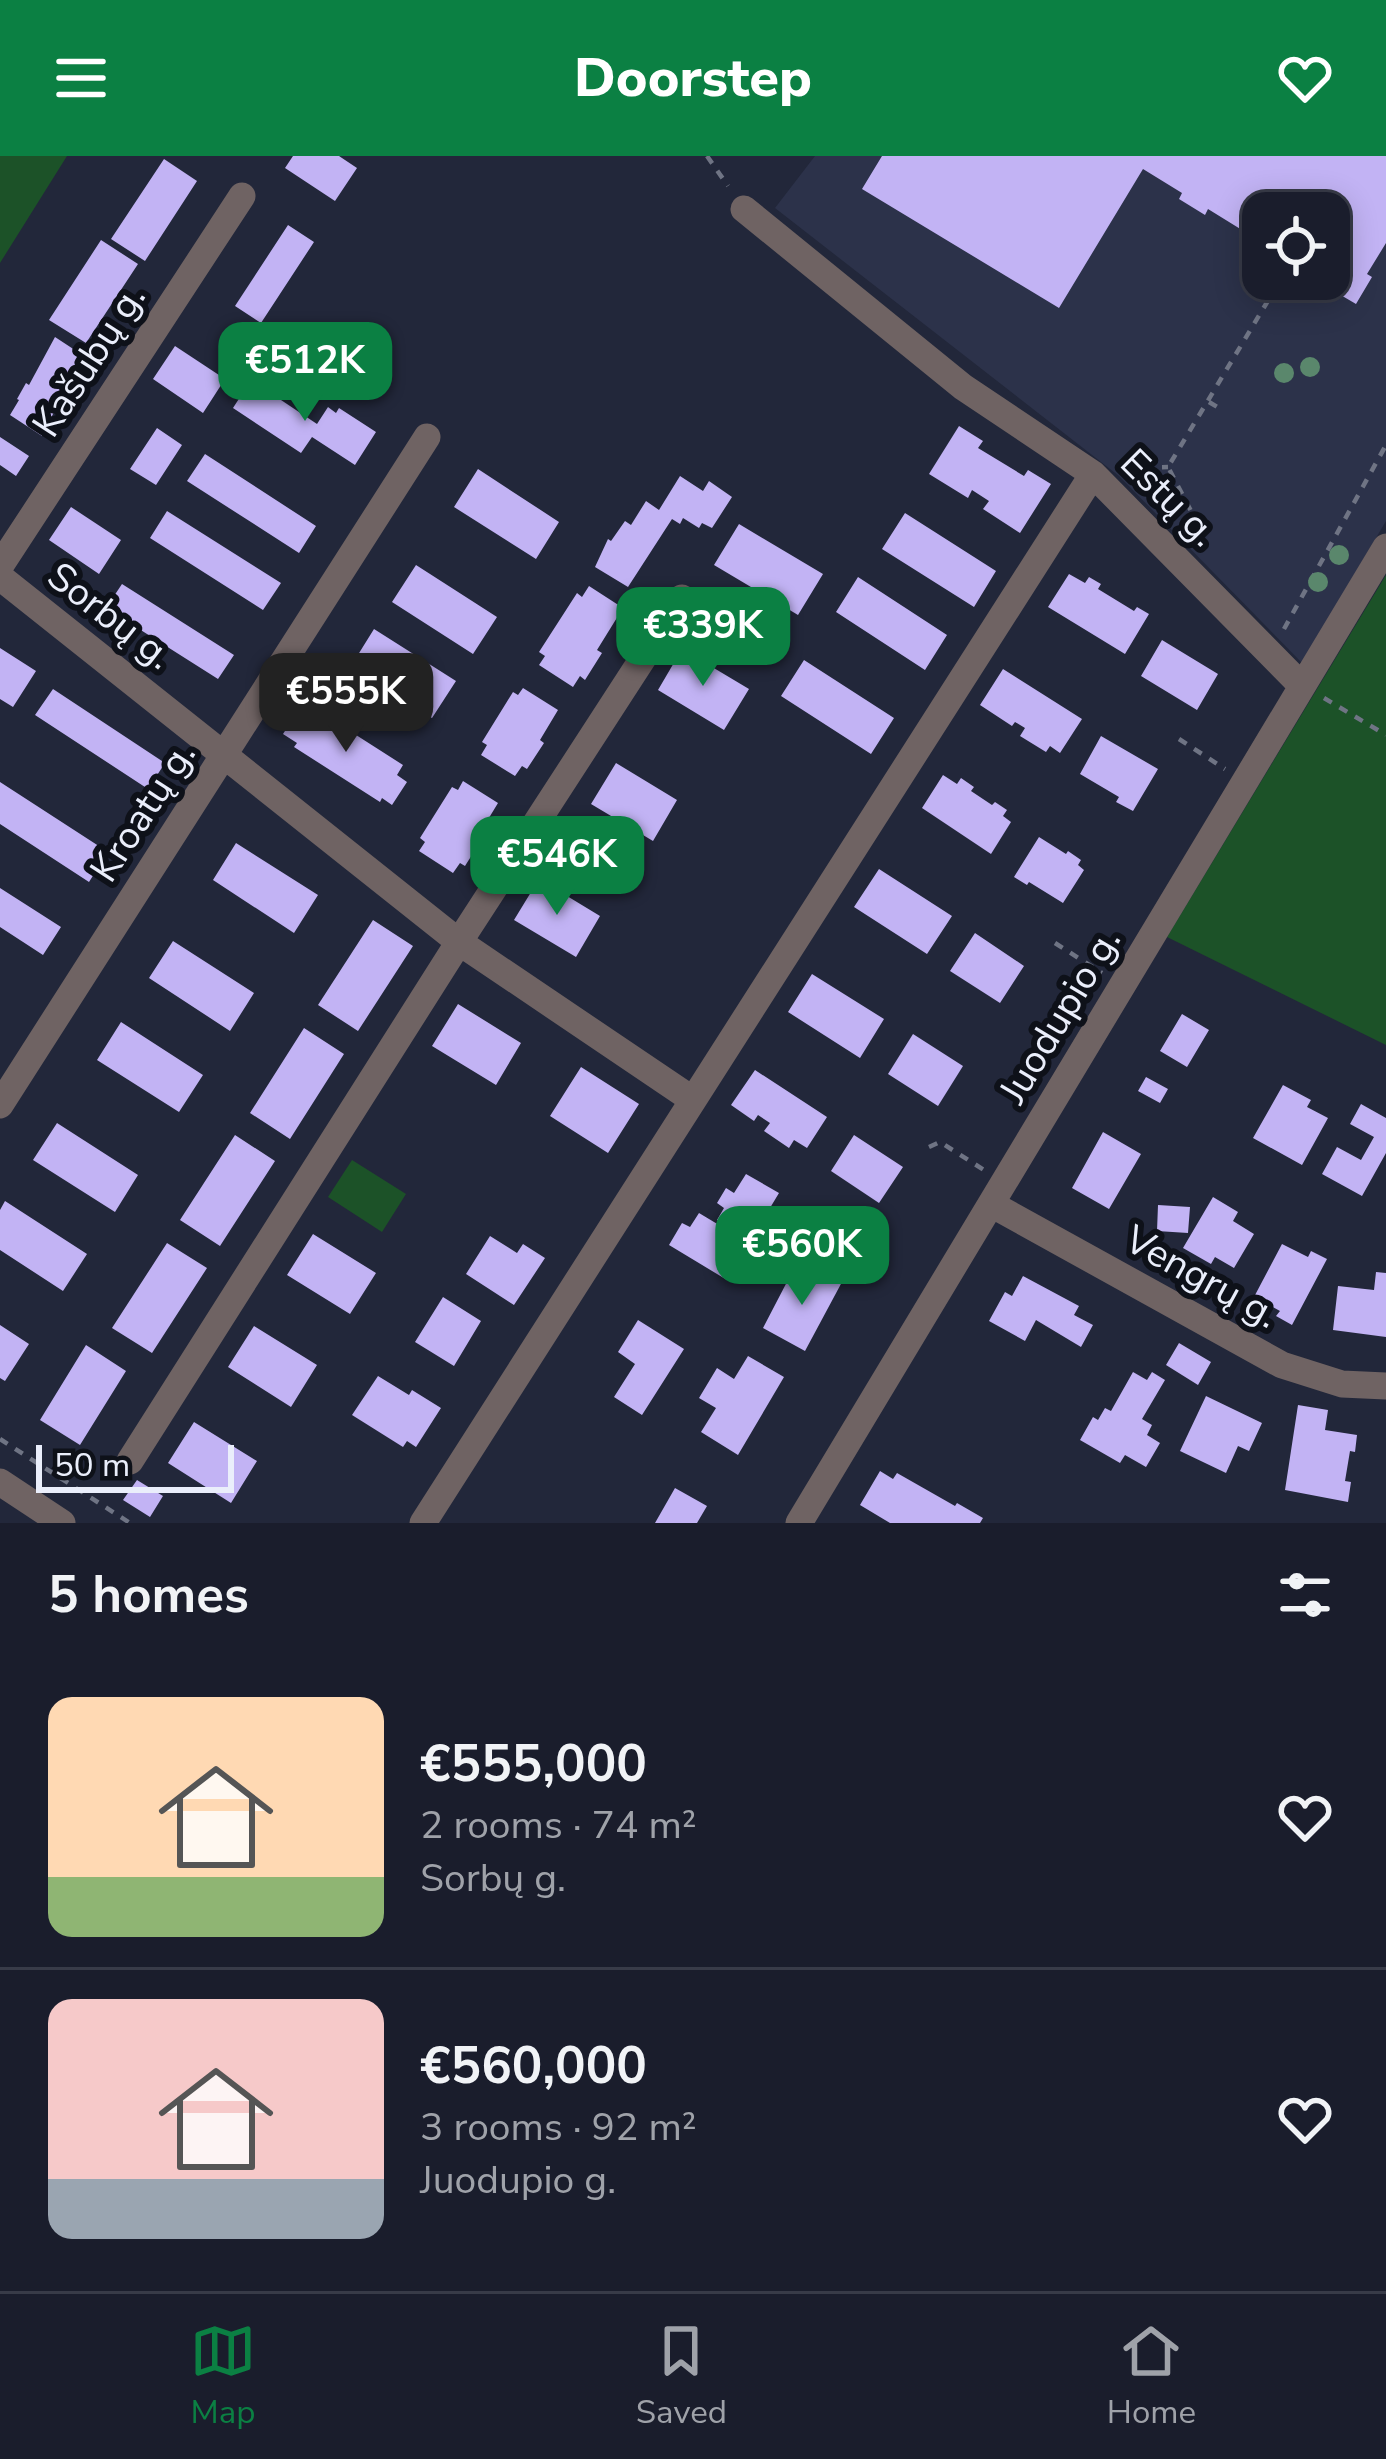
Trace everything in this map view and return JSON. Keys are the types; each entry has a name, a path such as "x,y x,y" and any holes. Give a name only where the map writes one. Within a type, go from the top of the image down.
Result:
{"street":[{"name":"Kašubų g.","path":"0,566 242,196"},
{"name":"Estų g.","path":"744,209 963,388 1098,479 1302,686"},
{"name":"Kroatų g.","path":"0,1106 428,437"},
{"path":"423,1523 1098,479"},
{"name":"Juodupio g.","path":"799,1523 1386,547"},
{"name":"Sorbų g.","path":"0,577 459,942 693,1100"},
{"path":"130,1461 682,598"},
{"name":"Vengrų g.","path":"997,1194 1282,1366 1342,1384 1386,1386"},
{"path":"0,1482 62,1523"}],"path":[{"path":"707,156 744,209"},
{"path":"1168,467 1268,300"},
{"path":"1208,401 1225,411"},
{"path":"1270,654 1386,445"},
{"path":"1098,479 1124,468 1168,467"},
{"path":"1168,467 1201,530 1190,572"},
{"path":"1302,686 1386,735"},
{"path":"1179,740 1245,782"},
{"path":"1055,943 1122,986"},
{"path":"929,1147 940,1142 997,1194"},
{"path":"0,1439 130,1523"}],"shaded area":[{"path":"815,156 1386,156 1386,521 1302,663 1119,476 775,208"}],"green space":[{"path":"0,156 67,156 0,263"},
{"path":"1386,575 1386,1045 1167,937"},
{"path":"352,1160 406,1194 382,1232 328,1197"}],"building":[{"path":"293,156 339,156 357,168 335,201 285,168"},
{"path":"882,156 1386,156 1386,243 1356,304 1349,300 1350,192 1242,192 1242,230 1208,209 1205,215 1179,199 1182,193 1143,169 1059,308 862,189"},
{"path":"164,159 197,181 145,261 111,239"},
{"path":"288,225 314,242 261,323 235,306"},
{"path":"101,240 138,264 86,343 49,320"},
{"path":"55,337 87,358 42,436 10,415"},
{"path":"175,346 225,379 203,413 153,379"},
{"path":"251,380 317,424 328,407 336,413 339,408 376,432 355,465 312,437 301,453 233,408"},
{"path":"959,426 983,441 978,448 1024,476 1028,470 1051,484 1020,533 983,509 989,501 972,490 968,498 929,474"},
{"path":"157,428 182,445 156,485 130,469"},
{"path":"0,437 29,456 16,476 0,465"},
{"path":"205,454 316,526 299,553 187,481"},
{"path":"478,469 559,522 536,559 454,507"},
{"path":"680,476 703,491 709,481 732,497 712,528 672,519 628,587 595,567 608,539 625,521 631,525 646,501 659,510"},
{"path":"71,507 121,540 99,574 49,540"},
{"path":"167,511 281,583 263,610 150,538"},
{"path":"905,513 996,571 974,607 882,549"},
{"path":"739,524 823,574 798,615 714,565"},
{"path":"416,565 497,617 473,654 392,602"},
{"path":"1069,574 1085,583 1089,577 1101,584 1098,589 1134,611 1137,607 1149,614 1125,654 1048,607"},
{"path":"858,577 947,635 925,670 836,612"},
{"path":"122,584 234,655 218,679 106,608"},
{"path":"589,586 623,608 585,680 580,676 573,687 539,665 545,656 539,652 577,593 582,597"},
{"path":"374,629 456,681 432,718 351,666"},
{"path":"1162,640 1218,674 1197,710 1141,676"},
{"path":"0,648 36,671 13,707 0,699"},
{"path":"682,649 749,689 724,730 658,690"},
{"path":"804,660 894,718 871,754 781,696"},
{"path":"1003,669 1082,719 1060,753 1050,746 1046,752 1020,736 1025,728 1015,722 1012,726 980,705"},
{"path":"523,688 558,710 540,740 544,743 527,769 522,766 515,776 481,755 487,745 482,742 513,692 518,695"},
{"path":"53,689 165,763 148,789 35,715"},
{"path":"302,705 403,765 397,775 407,782 392,805 294,747 297,743 283,734"},
{"path":"1101,736 1158,769 1133,811 1080,774"},
{"path":"616,763 677,800 653,841 591,804"},
{"path":"943,775 957,784 961,778 974,787 971,791 1007,810 1003,816 1011,822 991,854 922,808"},
{"path":"463,781 498,803 465,866 460,863 453,873 419,851 425,842 420,838 452,787 458,790"},
{"path":"0,782 108,852 89,882 0,824"},
{"path":"1039,837 1081,860 1078,865 1084,870 1063,903 1014,877"},
{"path":"236,843 318,895 294,933 213,880"},
{"path":"879,869 952,916 927,954 854,907"},
{"path":"539,879 600,916 576,957 514,920"},
{"path":"0,888 61,927 43,955 0,927"},
{"path":"373,920 413,946 358,1031 318,1005"},
{"path":"975,933 1024,966 1000,1003 950,971"},
{"path":"173,941 254,993 230,1031 149,978"},
{"path":"812,974 884,1019 860,1058 788,1012"},
{"path":"458,1004 521,1043 496,1085 432,1046"},
{"path":"1182,1014 1209,1030 1187,1067 1160,1051"},
{"path":"121,1022 203,1075 179,1112 97,1060"},
{"path":"304,1028 344,1054 290,1139 250,1113"},
{"path":"913,1034 963,1066 938,1106 888,1074"},
{"path":"581,1067 639,1104 608,1153 550,1116"},
{"path":"755,1070 827,1117 807,1148 794,1140 789,1148 764,1131 770,1123 758,1115 754,1121 731,1105"},
{"path":"1146,1077 1168,1089 1160,1103 1138,1091"},
{"path":"1283,1085 1311,1100 1307,1107 1328,1118 1302,1165 1253,1138"},
{"path":"1361,1104 1386,1118 1386,1153 1362,1196 1322,1174 1337,1147 1361,1160 1374,1137 1350,1124"},
{"path":"57,1123 138,1175 115,1212 33,1160"},
{"path":"1103,1132 1141,1154 1109,1209 1072,1188"},
{"path":"235,1135 275,1161 220,1246 180,1220"},
{"path":"854,1135 903,1167 879,1203 831,1171"},
{"path":"746,1174 779,1193 750,1241 717,1220 724,1208 717,1203 726,1188 734,1193"},
{"path":"1213,1197 1238,1212 1233,1221 1254,1234 1234,1268 1215,1257 1211,1264 1183,1248"},
{"path":"5,1201 87,1254 63,1291 0,1250 0,1210"},
{"path":"1158,1205 1190,1207 1188,1233 1157,1231"},
{"path":"699,1213 749,1243 727,1280 669,1245 682,1223 690,1227"},
{"path":"313,1234 376,1273 350,1314 287,1275"},
{"path":"490,1236 517,1253 523,1244 545,1258 514,1305 466,1274"},
{"path":"167,1243 207,1268 152,1353 112,1328"},
{"path":"1282,1244 1308,1257 1311,1251 1327,1259 1292,1325 1276,1316 1280,1311 1254,1297"},
{"path":"814,1267 842,1282 805,1351 763,1328 789,1278 804,1286"},
{"path":"1376,1272 1386,1273 1386,1337 1333,1330 1338,1286 1374,1290"},
{"path":"1023,1276 1079,1306 1074,1315 1093,1325 1081,1347 1036,1320 1025,1341 989,1321 1005,1292 1012,1296"},
{"path":"443,1297 481,1321 454,1366 415,1342"},
{"path":"638,1320 684,1349 642,1415 614,1397 635,1364 618,1352"},
{"path":"0,1325 29,1344 5,1381 0,1378"},
{"path":"254,1326 317,1365 291,1407 228,1367"},
{"path":"1179,1343 1211,1362 1198,1385 1166,1365"},
{"path":"86,1345 126,1371 80,1445 40,1420"},
{"path":"748,1356 784,1377 738,1455 701,1432 716,1408 699,1398 717,1368 734,1379"},
{"path":"1133,1372 1147,1380 1152,1372 1165,1380 1142,1419 1152,1425 1147,1435 1160,1443 1146,1467 1125,1455 1120,1463 1080,1440 1093,1417 1098,1420 1105,1408 1111,1411"},
{"path":"378,1376 441,1408 416,1447 407,1441 403,1447 352,1415"},
{"path":"1206,1396 1262,1423 1249,1451 1238,1446 1226,1473 1180,1451"},
{"path":"1298,1405 1328,1410 1325,1430 1357,1435 1345,1481 1351,1482 1348,1502 1285,1490"},
{"path":"194,1422 257,1461 231,1503 168,1463"},
{"path":"880,1471 893,1479 897,1473 983,1518 980,1523 890,1523 860,1505"},
{"path":"137,1480 163,1496 150,1517 123,1500"},
{"path":"675,1488 707,1506 697,1523 655,1523"}]}
